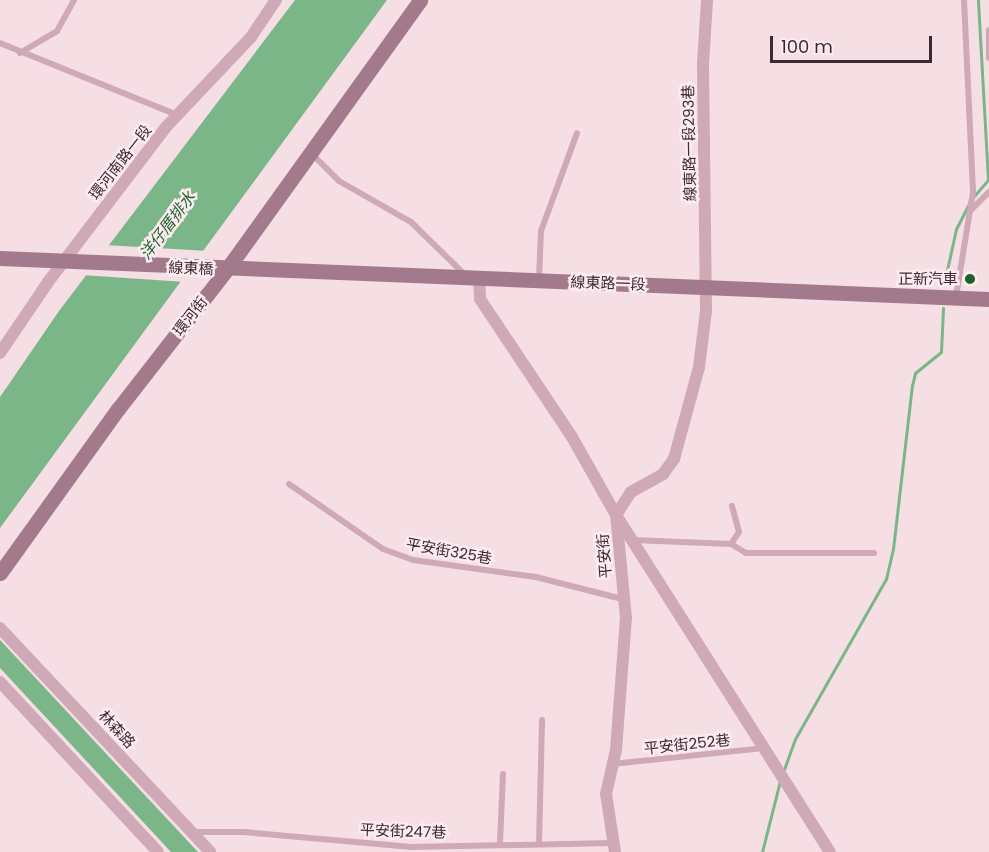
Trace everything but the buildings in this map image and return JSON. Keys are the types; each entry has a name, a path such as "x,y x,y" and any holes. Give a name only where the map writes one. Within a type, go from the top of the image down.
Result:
{"main road":[{"name":"環河街","path":"0,573 118,409 227,269 309,150 420,0"},
{"path":"0,258 63,262"},
{"name":"線東橋","path":"63,262 227,269"},
{"name":"線東路一段","path":"227,269 706,286 989,299"}],"street":[{"name":"環河南路一段","path":"0,353 63,262 178,115 251,37 276,0"},
{"name":"線東路一段293巷","path":"706,286 703,64 708,0"},
{"path":"472,277 480,299 572,437 616,515 830,852"},
{"name":"平安街","path":"615,847 606,794 612,764 626,618 622,599 616,515 632,492 663,474 674,459 699,367 706,286"},
{"name":"林森路","path":"0,628 210,852"},
{"path":"0,682 158,852"}],"lane":[{"path":"20,53 57,31 74,0"},
{"path":"956,298 973,192 964,0"},
{"path":"989,30 989,58"},
{"path":"0,43 20,53 115,87 178,115"},
{"path":"538,280 541,231 577,133"},
{"path":"309,150 339,181 411,222 472,277"},
{"path":"970,211 989,192"},
{"name":"平安街325巷","path":"289,484 383,549 413,560 536,577 622,599"},
{"path":"731,544 739,532 732,506"},
{"path":"632,540 731,544 746,553 874,553"},
{"path":"539,844 542,720"},
{"name":"平安街252巷","path":"612,764 764,748"},
{"path":"500,843 503,774"},
{"name":"平安街247巷","path":"191,832 244,832 411,847 500,843 615,847"}],"water":[{"name":"洋仔厝排水","path":"295,0 387,0 0,528 0,397 59,311"},
{"path":"0,640 198,852 171,852 0,668"}],"pier":[{"path":"105,245 208,251 185,282 82,275"}],"waterway":[{"path":"974,196 988,180 978,0"},
{"path":"947,270 956,229 970,202"},
{"path":"783,772 795,739 886,579 893,549 912,386 915,373 941,352 943,308"},
{"path":"762,852 780,781"}],"place":[{"name":"正新汽車","path":"970,279"}]}
